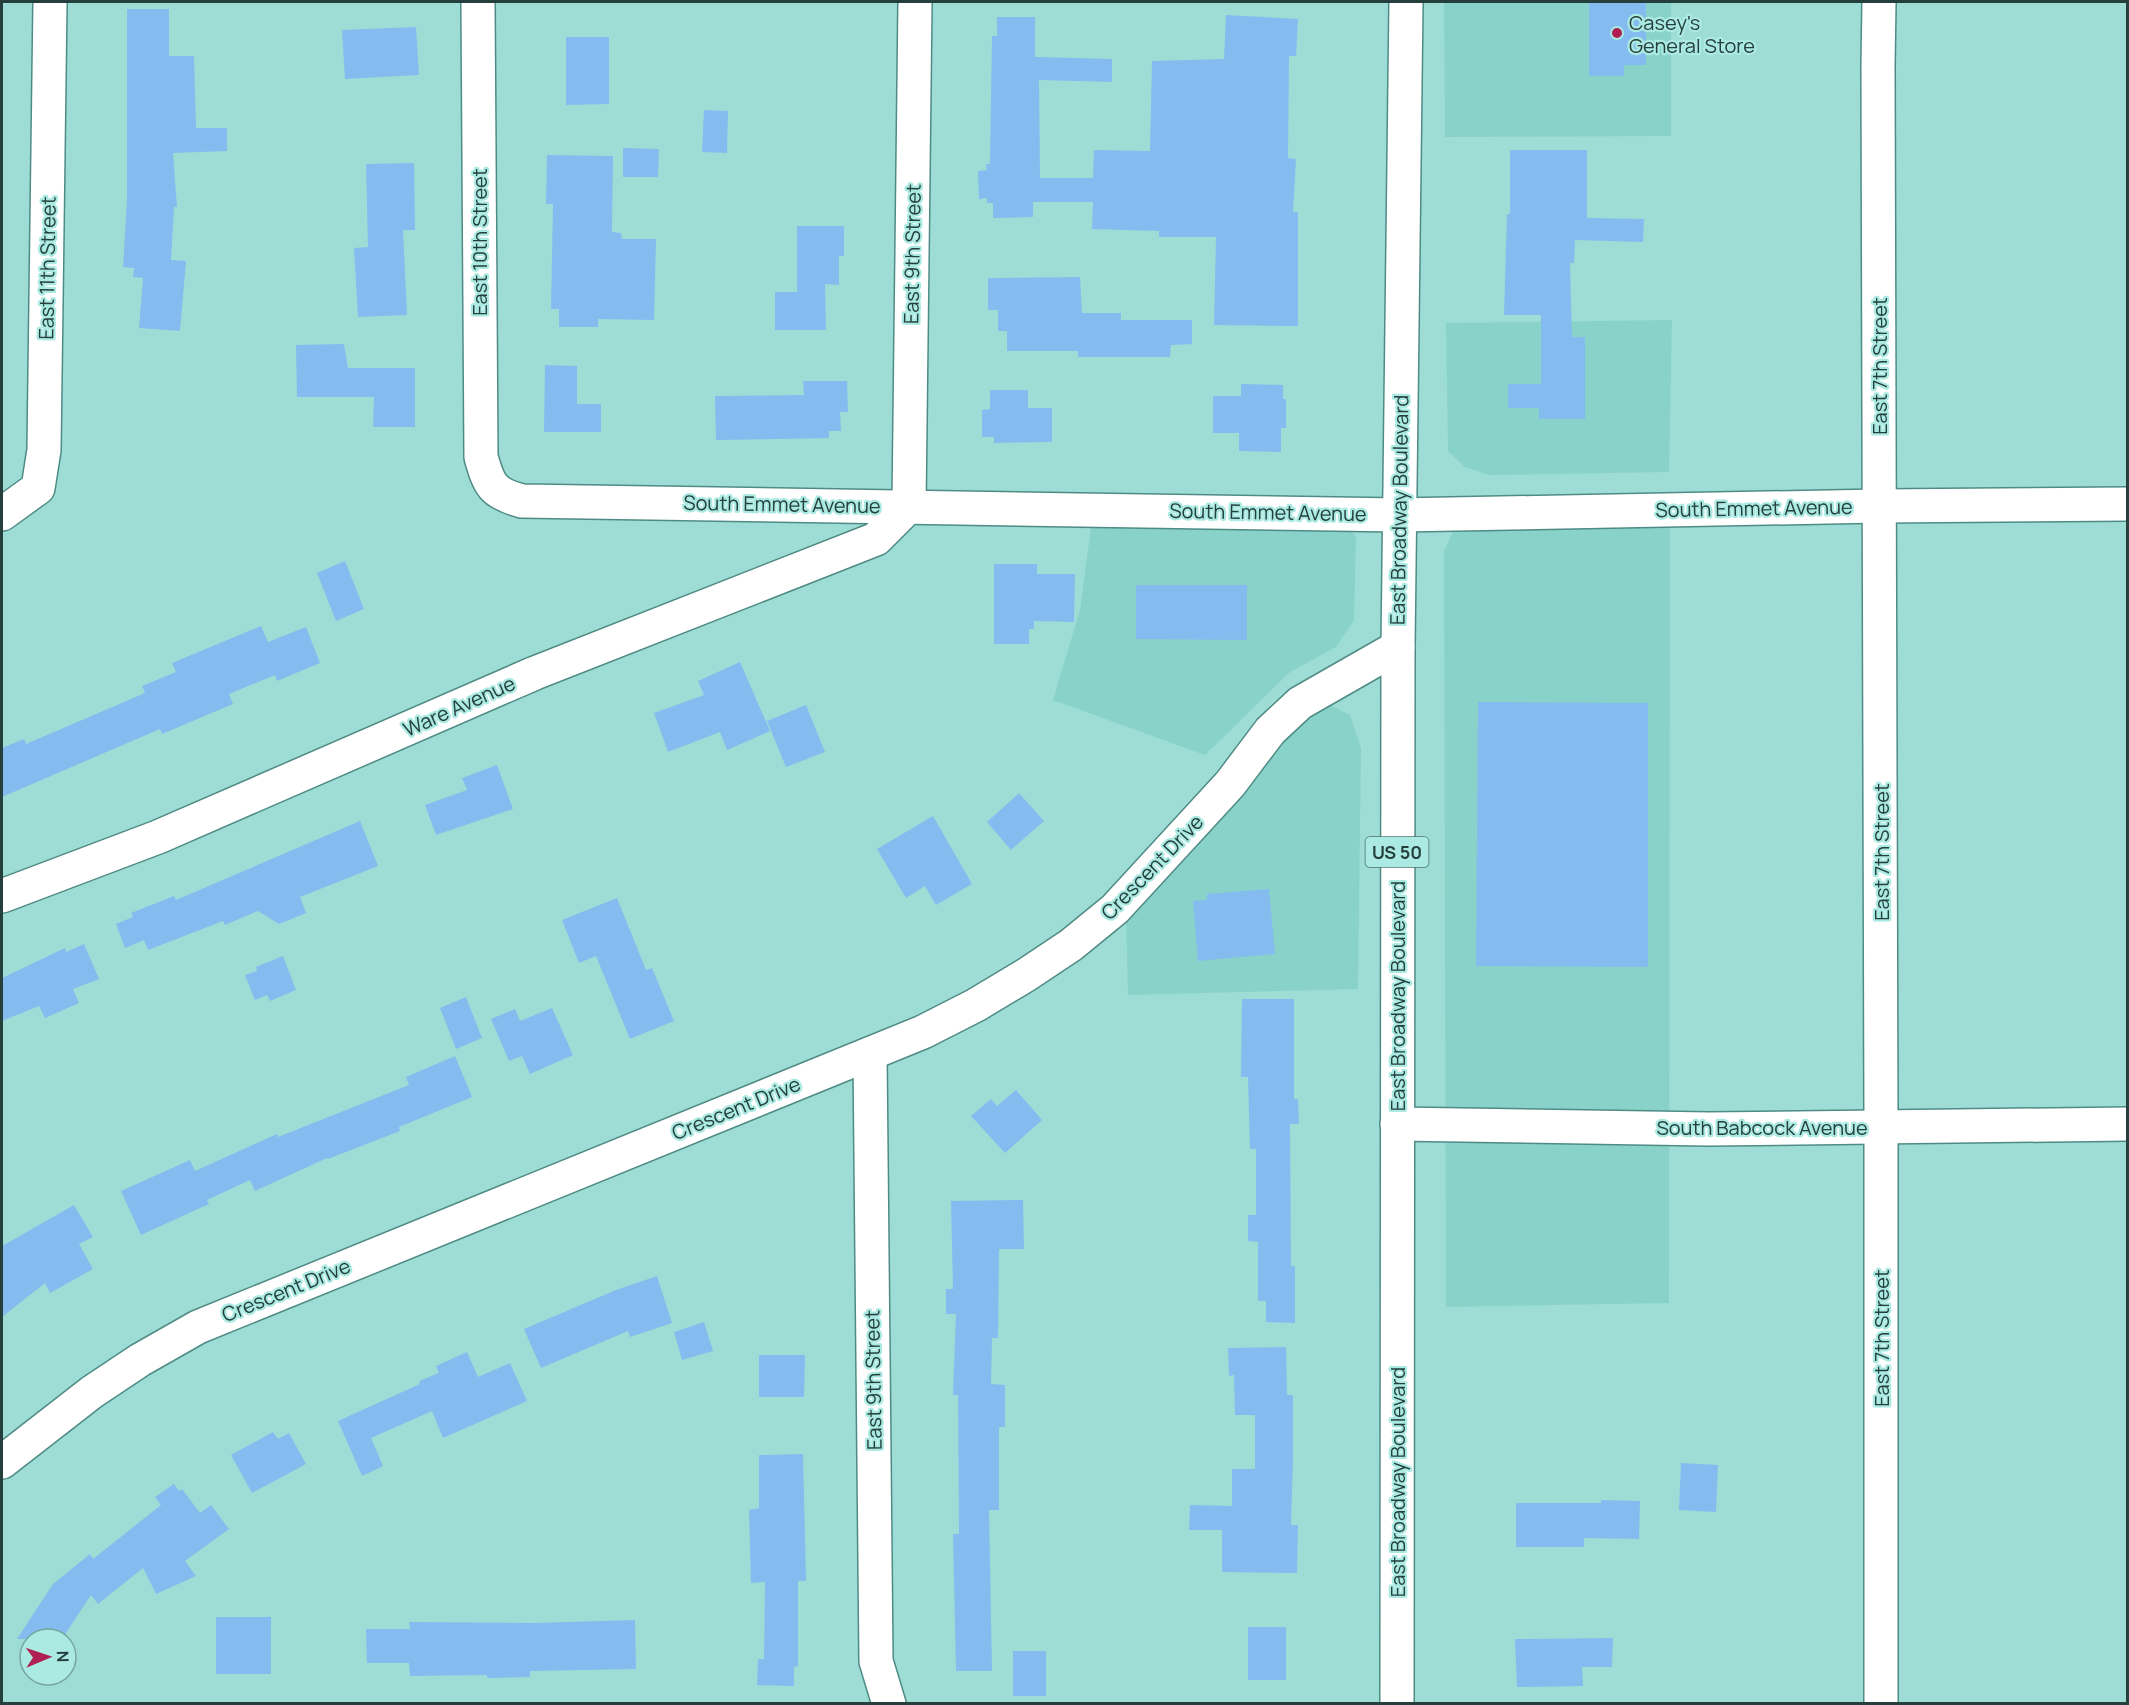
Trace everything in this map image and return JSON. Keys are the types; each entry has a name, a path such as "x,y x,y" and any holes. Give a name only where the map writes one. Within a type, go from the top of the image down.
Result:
{"main road":[{"name":"East 11th Street","path":"2,514 38,488 44,450 50,2"},
{"name":"East 10th Street","path":"478,2 480,423 481,457 488,481"},
{"name":"East 9th Street","path":"909,506 915,2"},
{"name":"East Broadway Boulevard","path":"1397,1704 1398,647 1406,2"},
{"name":"East 7th Street","path":"1879,2 1881,1704"},
{"name":"South Emmet Avenue","path":"488,481 503,496 522,501 1399,515 2127,504"},
{"name":"Ware Avenue","path":"2,896 158,837 534,673 876,539 909,506"},
{"name":"Crescent Drive","path":"2,1462 92,1392 140,1360 198,1327 870,1054 923,1032 976,1005 1071,945 1115,909 1230,784 1270,731 1300,703 1398,647"},
{"name":"East 9th Street","path":"870,1054 876,1660 889,1704"},
{"name":"South Babcock Avenue","path":"1397,1124 1709,1129 2127,1124"}],"shaded area":[{"path":"1444,2 1671,2 1671,136 1445,137"},
{"path":"1672,320 1669,472 1489,475 1465,467 1448,451 1446,323"},
{"path":"1670,507 1669,1303 1446,1307 1444,551 1455,527"},
{"path":"1093,512 1336,517 1356,536 1354,620 1336,647 1290,672 1205,755 1053,700 1080,610"},
{"path":"1325,703 1350,715 1361,748 1358,989 1128,995 1126,913 1294,724"}],"building":[{"name":"Casey's General Store","path":"1589,2 1646,2 1646,65 1624,65 1624,76 1589,76"},
{"path":"127,9 169,9 169,56 194,56 196,128 227,128 227,151 173,153 177,207 174,207 171,260 186,261 180,331 139,328 143,278 133,277 134,268 123,267 127,199"},
{"path":"1226,15 1298,19 1296,56 1289,56 1288,158 1296,159 1293,212 1298,212 1298,326 1214,325 1216,237 1159,237 1159,231 1092,229 1093,202 1033,202 1033,217 993,218 993,203 987,203 987,198 979,199 978,171 987,170 986,164 990,164 992,36 997,36 997,17 1035,17 1035,57 1112,59 1112,82 1039,80 1040,178 1093,178 1094,150 1150,151 1152,61 1224,59"},
{"path":"416,27 419,75 345,79 342,30"},
{"path":"566,37 609,37 609,104 566,105"},
{"path":"704,110 728,111 727,153 702,152"},
{"path":"623,148 659,149 658,177 623,177"},
{"path":"1510,150 1587,150 1587,218 1644,219 1643,242 1575,240 1574,263 1570,263 1572,337 1585,337 1585,419 1539,419 1539,408 1508,408 1508,384 1541,384 1541,315 1504,315 1507,214 1510,214"},
{"path":"547,155 613,156 612,232 621,233 622,239 656,239 654,320 598,319 598,327 559,327 559,309 551,309 553,204 546,204"},
{"path":"414,163 415,230 403,230 407,315 358,317 354,248 368,247 366,164"},
{"path":"797,226 844,226 844,256 839,256 839,285 825,284 826,330 775,330 775,292 797,292"},
{"path":"1080,277 1082,313 1121,313 1121,320 1192,320 1192,344 1171,345 1170,357 1078,357 1078,351 1007,351 1007,331 998,331 998,310 988,310 988,278"},
{"path":"344,344 348,368 415,368 415,427 373,427 374,397 297,397 296,345"},
{"path":"545,365 577,366 577,404 601,404 601,432 544,432"},
{"path":"803,381 847,381 848,412 840,412 841,431 829,431 829,438 716,440 715,396 804,395"},
{"path":"1241,384 1283,385 1283,399 1286,399 1286,428 1281,428 1281,452 1239,451 1239,433 1213,433 1213,396 1241,396"},
{"path":"990,390 1028,390 1028,408 1052,408 1052,442 994,443 994,437 982,437 982,410 990,409"},
{"path":"345,561 364,609 336,621 317,573"},
{"path":"994,564 1037,564 1037,574 1075,574 1074,622 1034,621 1034,629 1029,629 1029,644 994,644"},
{"path":"1136,585 1247,585 1247,640 1136,639"},
{"path":"261,626 268,642 306,627 320,663 277,681 275,675 229,694 233,704 162,734 160,729 2,797 2,748 24,739 26,744 145,693 142,686 176,672 172,663"},
{"path":"740,662 770,731 727,750 720,732 668,752 654,713 704,695 698,681"},
{"path":"1478,702 1648,703 1648,967 1476,966"},
{"path":"806,705 825,752 786,767 767,721"},
{"path":"497,765 513,809 436,835 425,805 467,790 462,778"},
{"path":"1019,793 1044,821 1011,850 987,822"},
{"path":"933,816 972,884 936,905 925,886 906,898 877,849"},
{"path":"360,821 378,866 300,897 306,913 279,924 258,911 225,925 223,921 148,950 144,940 125,948 116,924 133,917 131,913 174,896 176,900"},
{"path":"1269,889 1275,954 1198,961 1193,901 1207,900 1207,894"},
{"path":"617,898 646,970 652,968 674,1021 630,1039 596,956 579,963 562,920"},
{"path":"84,944 99,979 73,989 79,1003 45,1018 39,1006 2,1021 2,978 65,948 66,952"},
{"path":"283,956 296,990 270,1001 267,995 255,1000 245,975 257,971 256,967"},
{"path":"466,997 482,1038 456,1049 440,1008"},
{"path":"1242,999 1294,999 1294,1099 1298,1099 1299,1124 1290,1124 1291,1266 1295,1266 1295,1323 1266,1322 1266,1301 1258,1301 1258,1242 1248,1241 1248,1215 1256,1215 1256,1149 1250,1149 1248,1077 1241,1077"},
{"path":"552,1008 573,1055 530,1074 522,1056 509,1061 491,1019 515,1009 520,1021"},
{"path":"455,1056 472,1097 399,1127 400,1131 327,1158 255,1191 250,1180 207,1200 209,1204 141,1235 121,1191 190,1160 195,1171 277,1134 278,1137 409,1085 406,1077"},
{"path":"1016,1090 1042,1120 1005,1153 971,1116 991,1099 997,1106"},
{"path":"1023,1200 1024,1249 999,1249 998,1338 992,1338 991,1384 1005,1385 1005,1427 999,1427 999,1510 989,1510 992,1671 956,1671 953,1534 959,1534 958,1395 953,1395 956,1314 946,1314 946,1289 953,1289 951,1201"},
{"path":"74,1205 93,1237 79,1244 93,1269 50,1293 45,1283 2,1317 2,1246"},
{"path":"657,1276 672,1323 630,1337 628,1331 541,1368 524,1329 616,1290"},
{"path":"704,1322 713,1351 682,1360 674,1332"},
{"path":"1286,1347 1287,1395 1293,1395 1291,1525 1298,1525 1297,1573 1222,1572 1222,1530 1189,1530 1190,1505 1232,1506 1232,1469 1255,1469 1255,1415 1235,1415 1234,1375 1229,1376 1228,1348"},
{"path":"467,1352 478,1377 510,1363 527,1401 443,1438 432,1411 371,1438 383,1466 362,1476 338,1421 420,1384 419,1381 439,1373 436,1366"},
{"path":"759,1355 805,1355 804,1397 759,1397"},
{"path":"273,1432 278,1439 289,1433 306,1464 252,1493 231,1455"},
{"path":"803,1454 806,1581 798,1581 798,1666 794,1667 794,1686 757,1685 758,1659 764,1659 765,1582 751,1583 749,1510 759,1508 759,1455"},
{"path":"1681,1463 1718,1465 1716,1512 1679,1510"},
{"path":"174,1484 179,1491 182,1489 200,1513 211,1505 229,1529 185,1561 196,1576 156,1594 143,1568 98,1604 91,1595 70,1627 25,1627 53,1584 90,1554 93,1559 161,1505 155,1497"},
{"path":"1601,1500 1640,1501 1639,1539 1584,1538 1584,1547 1516,1547 1516,1503 1601,1503"},
{"path":"216,1617 271,1617 271,1674 216,1674"},
{"path":"635,1620 636,1669 530,1671 530,1677 487,1678 487,1675 410,1676 409,1663 367,1663 366,1629 410,1629 409,1622 534,1623"},
{"path":"1248,1627 1286,1627 1286,1680 1248,1680"},
{"path":"1613,1638 1612,1667 1582,1667 1583,1686 1517,1687 1515,1639"},
{"path":"1013,1651 1046,1651 1046,1696 1013,1696"}],"place":[{"name":"Casey's General Store","path":"1617,33"}]}
